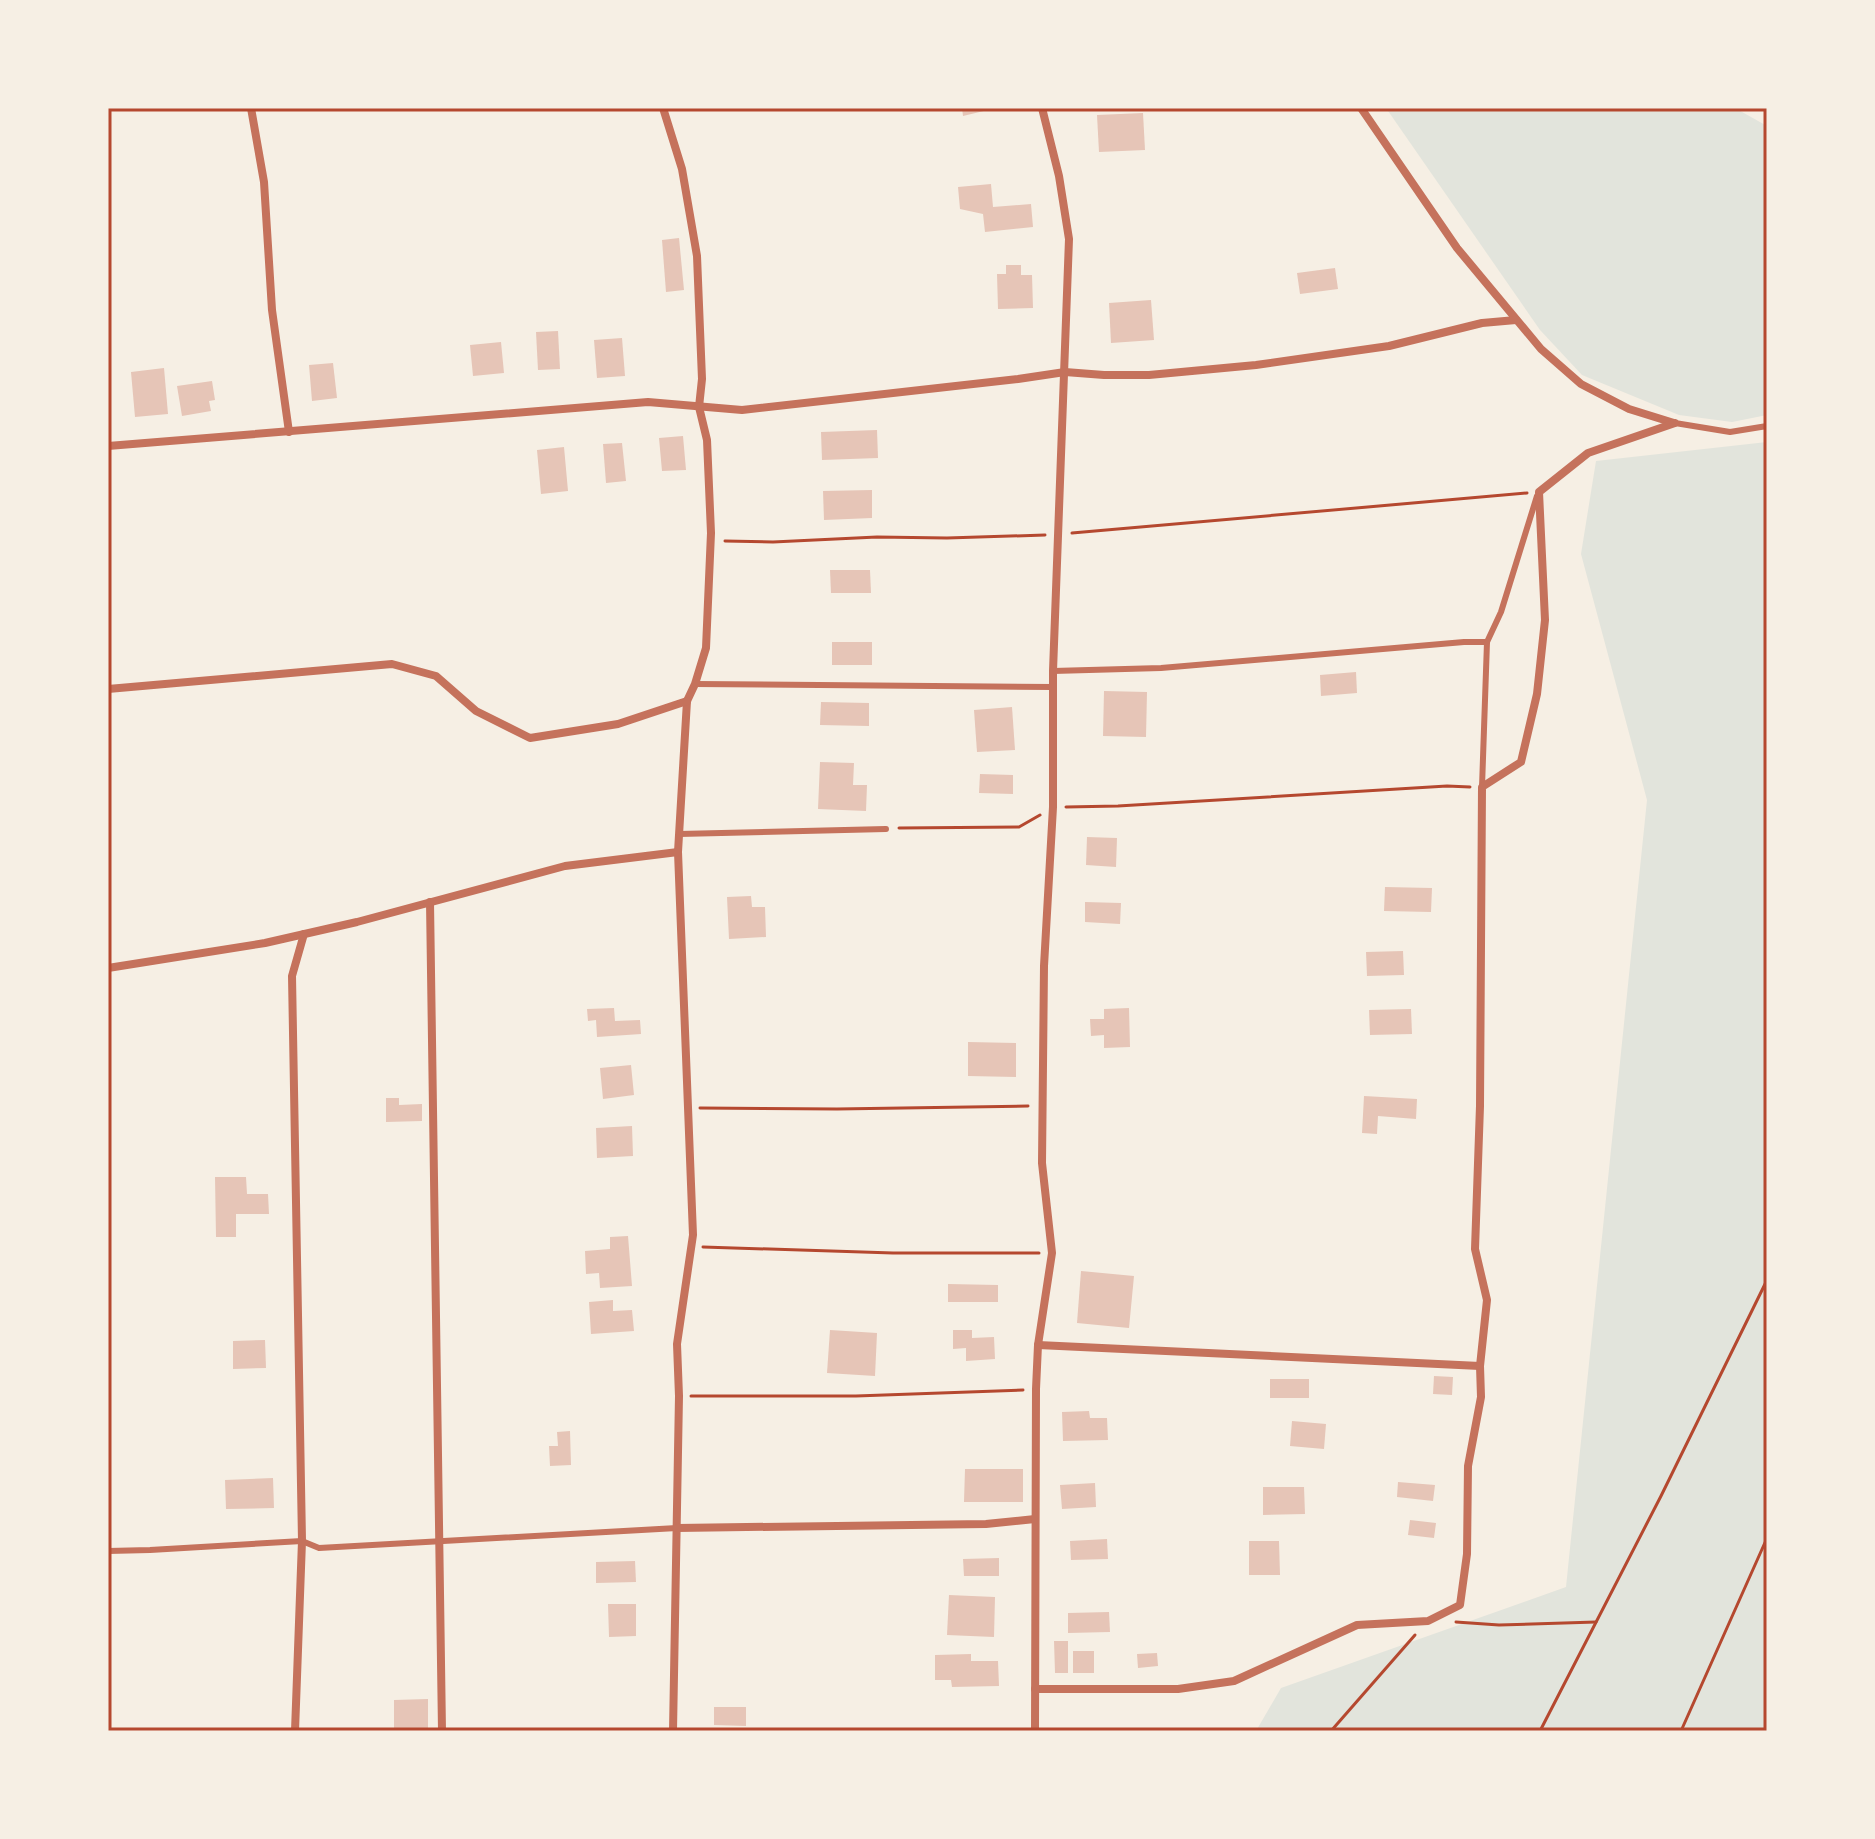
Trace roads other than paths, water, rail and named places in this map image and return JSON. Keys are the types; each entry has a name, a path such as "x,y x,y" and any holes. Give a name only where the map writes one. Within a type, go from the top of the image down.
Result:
{"street":[{"path":"251,108 264,182 272,310 289,432"},
{"path":"663,108 682,169 697,256 702,379 699,407 707,440 711,541 706,648 687,701 678,852 693,1235 677,1344 679,1396 673,1731"},
{"path":"1035,1731 1036,1389 1038,1345 1052,1253 1042,1163 1044,966 1053,807 1053,671 1069,239 1059,176 1042,108"},
{"path":"1361,108 1457,248 1541,349 1581,384 1629,409 1675,423"},
{"path":"108,446 648,402 742,410 1065,372 1149,375 1256,365 1389,346 1482,323 1516,320"},
{"path":"1035,1689 1178,1689 1234,1681 1357,1625 1428,1621 1460,1605 1467,1554 1468,1466 1481,1397 1480,1366 1487,1300 1475,1249 1480,1106 1482,787 1521,762 1537,694 1545,620 1539,492 1588,453 1675,423"},
{"path":"108,689 392,664 436,676 476,711 530,738 618,724 687,701"},
{"path":"108,968 265,943 565,866 678,852"},
{"path":"430,902 442,1731"},
{"path":"295,1731 302,1541 292,976 304,934"},
{"path":"1038,1345 1480,1366"},
{"path":"677,1528 986,1524 1035,1519"}],"lane":[{"path":"1675,423 1730,432 1767,426"},
{"path":"1482,787 1487,642 1501,612 1539,492"},
{"path":"1053,671 1161,668 1487,642"},
{"path":"695,684 1053,687"},
{"path":"679,834 886,829"},
{"path":"108,1543 108,1551 302,1541 319,1548 677,1528"}]}
